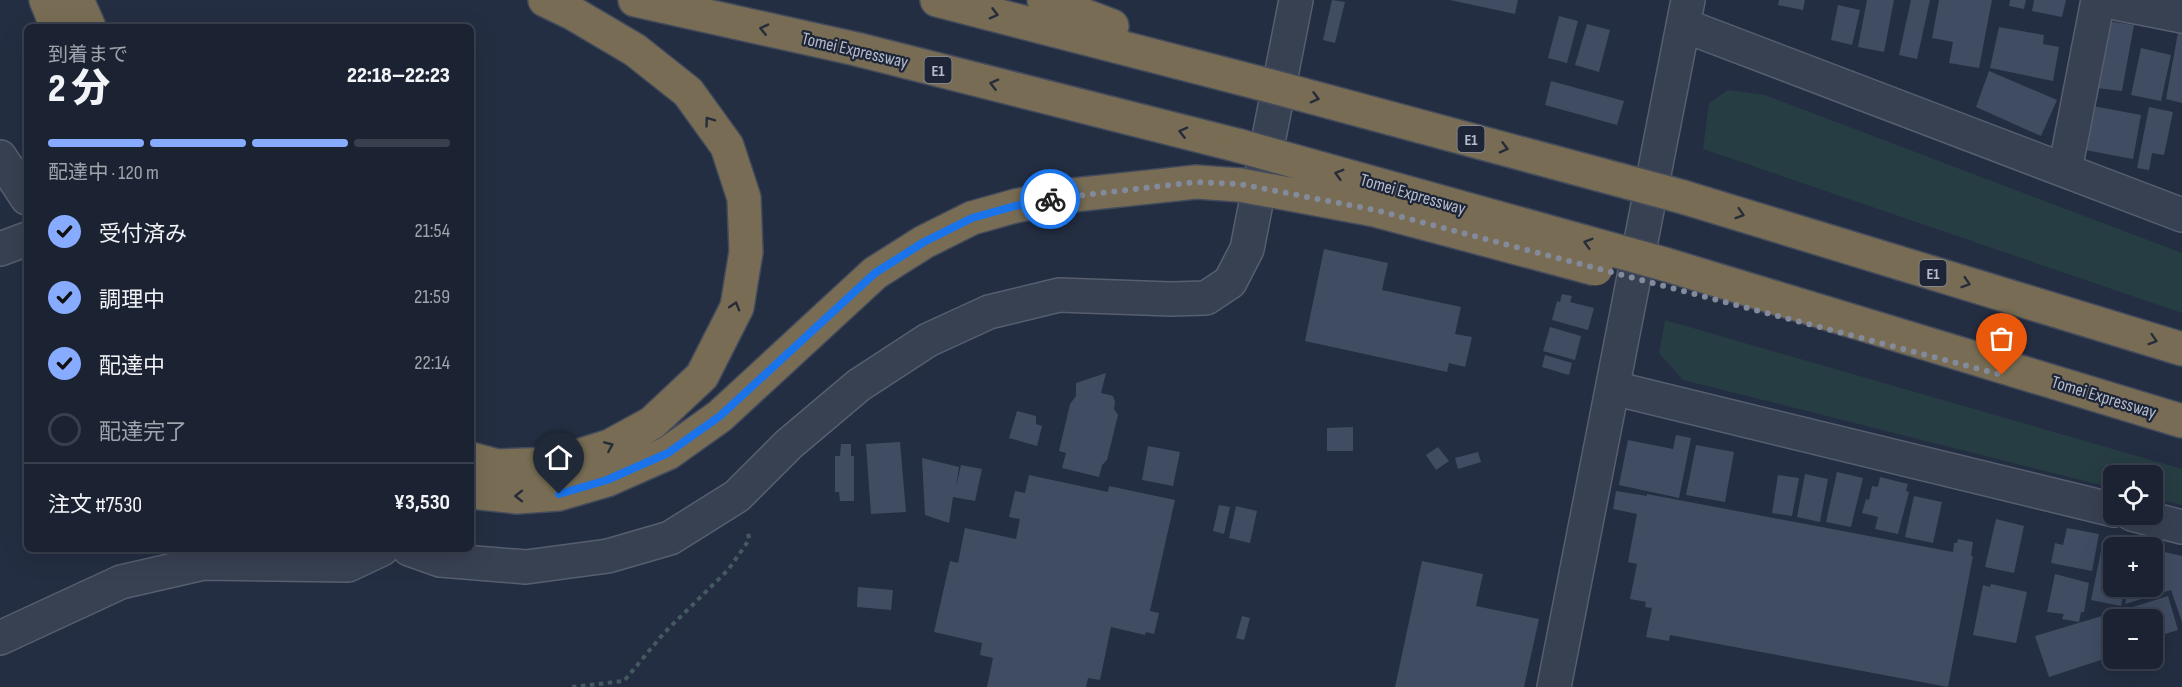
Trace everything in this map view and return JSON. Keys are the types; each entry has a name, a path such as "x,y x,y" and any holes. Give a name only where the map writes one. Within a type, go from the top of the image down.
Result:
{"highway":[{"path":"46,0 56,24"},
{"path":"77,0 88,24"},
{"path":"474,460 497,466 553,464 610,447 652,423 702,376 736,307 746,252 744,198 727,146 688,92 635,50 574,14 545,0"},
{"name":"Tomei Expressway","path":"635,0 856,49 1240,146 1664,276 2182,421"},
{"name":"E1","path":"937,0 1259,83 1683,197 2182,349"},
{"path":"1044,0 1259,83"},
{"path":"474,492 518,497 559,494 607,480 668,453 720,416 875,273 924,242 972,218 1064,196 1196,182 1240,184 1375,210 1664,276"}],"street":[{"path":"417,552 440,560 526,567 608,556 670,538 737,496 789,444 859,386 928,340 989,312 1059,295 1206,298 1230,282 1247,249 1296,0"},
{"path":"2065,170 2099,0 2182,16"},
{"path":"1554,687 1685,12 2065,170 2182,215"},
{"path":"0,157 24,193"},
{"path":"0,249 24,240"},
{"path":"1613,388 2103,507"},
{"path":"2163,522 2182,527"},
{"path":"0,638 121,582 204,563 348,565 376,552"}],"path":[{"path":"572,687 624,681 664,633 729,570 749,540 743,490"}],"green space":[{"path":"1728,90 1765,95 2182,253 2182,313 1703,149 1709,103"},
{"path":"1665,320 2182,469 2182,505 2163,500 2163,465 2103,465 2103,485 1683,380 1659,353"}],"building":[{"path":"1332,0 1345,2 1335,43 1323,40"},
{"path":"1450,0 1518,0 1515,14"},
{"path":"1779,0 1805,0 1803,10 1778,5"},
{"path":"1867,0 1894,0 1884,52 1858,47"},
{"path":"1911,0 1930,0 1917,59 1899,55"},
{"path":"1939,0 1992,0 1979,68 1949,63 1953,42 1932,38"},
{"path":"2010,0 2026,0 2024,9 2009,6"},
{"path":"2034,0 2066,0 2062,17 2032,11"},
{"path":"1838,5 1860,10 1852,45 1831,40"},
{"path":"1559,16 1578,21 1567,63 1548,58"},
{"path":"2108,21 2134,25 2122,91 2096,88"},
{"path":"1587,24 1610,30 1599,72 1575,65"},
{"path":"1999,27 2044,35 2043,44 2059,47 2053,81 1990,68"},
{"path":"2179,27 2182,27 2182,103 2166,99"},
{"path":"2141,48 2171,55 2161,101 2131,95"},
{"path":"1989,71 2057,100 2041,136 1976,107"},
{"path":"1551,81 1624,101 1617,125 1545,105"},
{"path":"2093,106 2141,115 2133,159 2085,150"},
{"path":"2149,107 2173,112 2164,155 2152,153 2149,170 2137,168"},
{"path":"1324,249 1388,263 1382,290 1461,307 1455,334 1472,337 1465,367 1449,363 1447,372 1305,341"},
{"path":"1562,294 1572,296 1570,302 1594,308 1588,330 1552,320 1557,301 1560,302"},
{"path":"1550,327 1581,336 1575,360 1543,351"},
{"path":"1545,355 1572,363 1569,375 1542,367"},
{"path":"1106,373 1101,393 1113,396 1114,409 1118,415 1107,460 1102,465 1099,477 1062,468 1066,453 1059,451 1070,404 1076,396 1076,383"},
{"path":"1017,411 1036,416 1036,424 1042,426 1037,446 1009,438"},
{"path":"1353,427 1353,451 1327,451 1327,428"},
{"path":"1676,435 1691,438 1679,498 1619,485 1628,440 1673,449"},
{"path":"900,442 906,512 871,514 866,444"},
{"path":"841,444 851,444 851,456 854,456 854,501 840,501 839,492 835,492 835,456 840,456"},
{"path":"1696,445 1734,452 1725,502 1686,495"},
{"path":"1148,446 1180,452 1173,486 1142,480"},
{"path":"1438,447 1449,461 1436,470 1426,455"},
{"path":"1478,452 1481,462 1458,469 1455,458"},
{"path":"922,458 959,467 956,487 961,465 982,469 975,501 953,497 949,523 925,515"},
{"path":"1837,472 1863,478 1851,527 1826,522"},
{"path":"1805,474 1828,479 1820,522 1797,517"},
{"path":"1029,475 1108,492 1109,486 1175,500 1150,611 1159,613 1154,634 1146,632 1145,635 1111,627 1100,680 1088,678 1086,687 987,687 993,658 980,655 982,643 934,632 950,561 958,563 965,528 1016,539 1020,519 1009,517 1015,491 1025,493"},
{"path":"1778,475 1799,478 1792,516 1772,513"},
{"path":"1880,477 1908,484 1906,491 1909,492 1898,534 1875,529 1878,517 1862,513 1866,499 1869,500 1872,486 1878,487"},
{"path":"1616,491 1647,496 1647,494 1953,552 1954,543 1957,543 1958,539 1973,542 1971,556 1973,556 1948,687 1670,635 1669,641 1646,637 1652,608 1645,607 1646,602 1630,599 1637,564 1628,562 1637,514 1613,509"},
{"path":"1914,496 1942,502 1933,543 1905,537"},
{"path":"1219,505 1230,507 1224,534 1213,531"},
{"path":"1236,506 1257,511 1250,543 1229,538"},
{"path":"1996,519 2024,526 2014,573 1985,567"},
{"path":"2067,528 2099,534 2092,571 2051,563 2055,543 2063,545"},
{"path":"2101,551 2103,551 2103,597 2123,597 2121,606 2091,600"},
{"path":"2163,552 2182,556 2182,622 2171,590 2163,592"},
{"path":"1422,561 1483,574 1476,606 1539,619 1524,687 1395,687"},
{"path":"2055,574 2089,583 2084,612 2081,612 2079,622 2062,619 2064,614 2047,612"},
{"path":"1991,584 2027,592 2016,643 1973,635 1983,585 1990,587"},
{"path":"858,587 893,590 891,610 857,607"},
{"path":"2168,596 2178,630 2163,635 2163,609 2126,609"},
{"path":"2127,597 2148,597 2125,604"},
{"path":"1242,616 1250,618 1244,640 1236,638"},
{"path":"2102,616 2103,659 2049,677 2035,636"}],"way so far":[{"path":"1050,199 1196,182 1240,184 1375,210 2002,375"}],"route":[{"path":"559,494 607,480 668,453 720,416 875,273 924,242 972,218 1050,199"}]}
